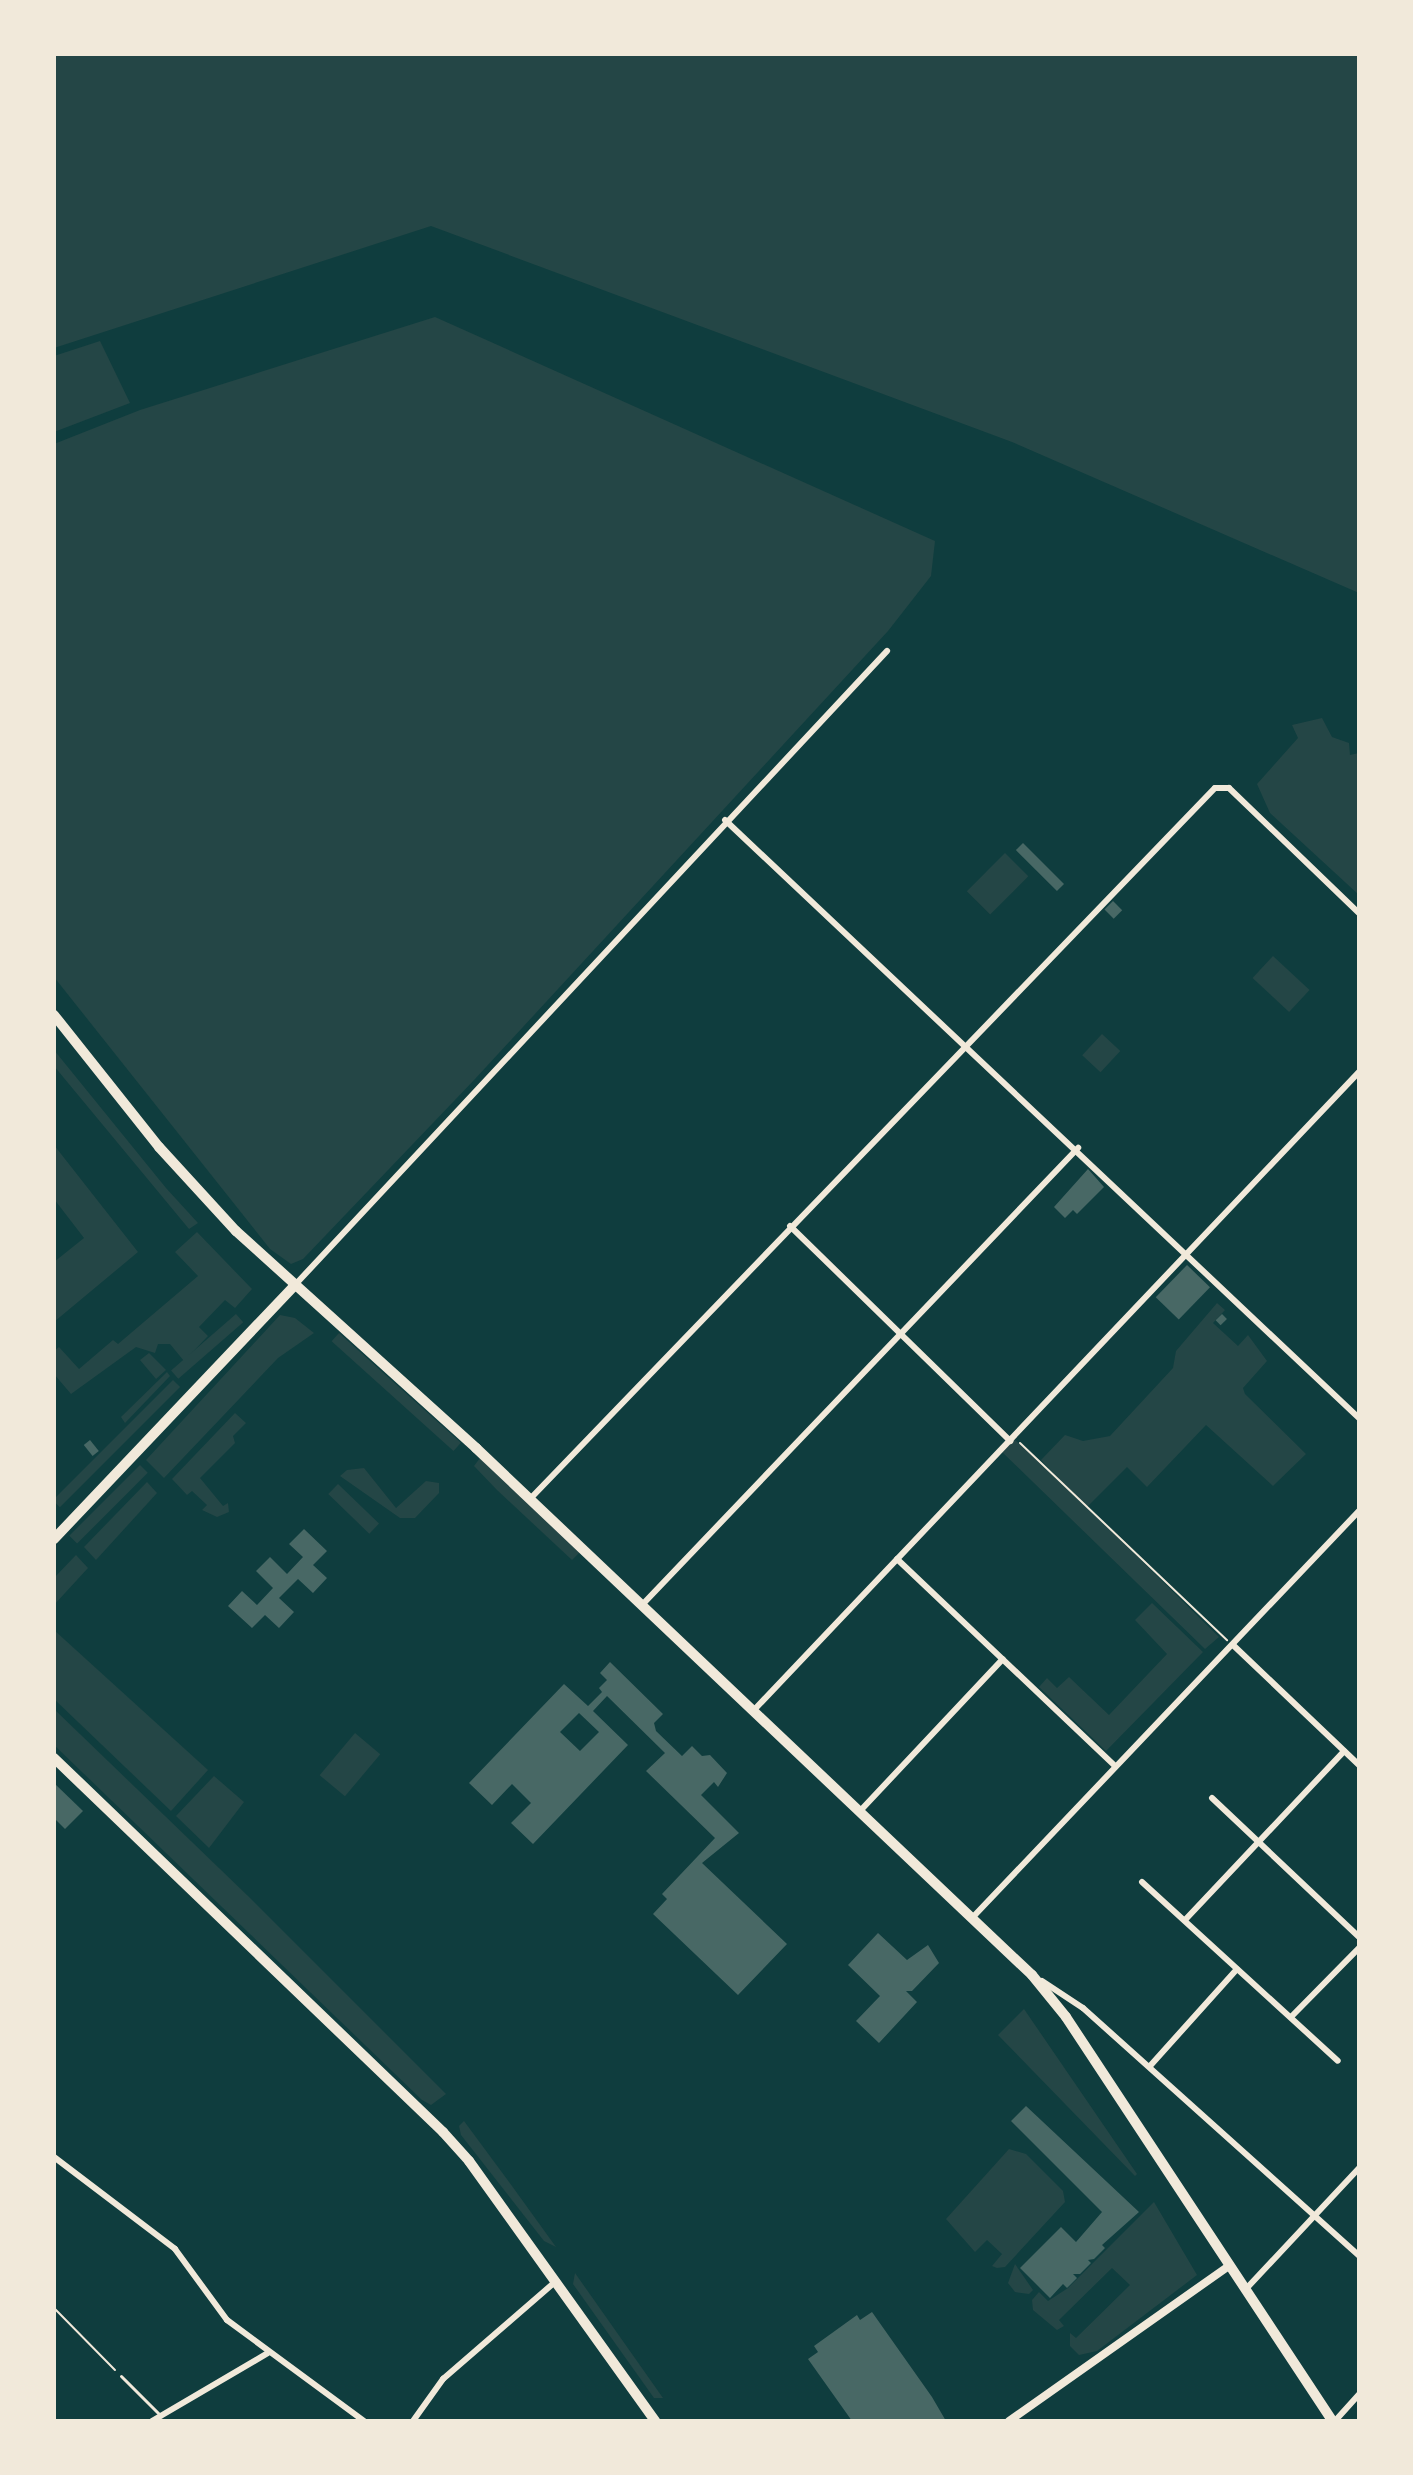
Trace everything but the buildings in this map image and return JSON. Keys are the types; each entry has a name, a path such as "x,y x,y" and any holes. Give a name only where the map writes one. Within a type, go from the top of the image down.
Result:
{"main road":[{"path":"54,1015 159,1147 294,1286 530,1499 1032,1975 1066,2017 1334,2421"},
{"path":"54,1539 294,1286"},
{"path":"54,1758 443,2132 556,2281 655,2421"}],"street":[{"path":"294,1286 725,820 887,651"},
{"path":"530,1499 964,1044 1221,786 1359,913"},
{"path":"725,820 1189,1252 1359,1418"},
{"path":"754,1710 1359,1072"},
{"path":"642,1605 1078,1148"},
{"path":"790,1226 901,1337 1012,1439"},
{"path":"973,1917 1114,1765 1359,1511"},
{"path":"897,1559 1114,1765"},
{"path":"1233,1645 1359,1765"},
{"path":"861,1810 1003,1659"},
{"path":"1185,1920 1344,1751"},
{"path":"1212,1798 1359,1937"},
{"path":"1142,1882 1338,2061"},
{"path":"1291,2017 1359,1948"},
{"path":"1150,2066 1237,1969"},
{"path":"1032,1975 1083,2008 1359,2256"},
{"path":"54,2157 175,2249 214,2306 268,2353 364,2421"},
{"path":"1245,2290 1359,2168"},
{"path":"1009,2421 1229,2266"},
{"path":"413,2421 443,2379 556,2281"},
{"path":"152,2421 268,2353"},
{"path":"1334,2421 1359,2394"}],"lane":[{"path":"121,2376 161,2417"}],"path":[{"path":"1012,1439 1233,1645"},
{"path":"54,2308 121,2376"}],"shaded area":[{"path":"54,54 1359,54 1359,593 1012,442 431,226 54,348"},
{"path":"435,317 935,541 931,576 888,631 475,1079 303,1259 291,1264 270,1249 54,977 54,444 140,410"},
{"path":"100,341 130,403 54,432 54,356"},
{"path":"1322,718 1332,737 1349,743 1350,755 1359,753 1359,895 1270,813 1257,784 1298,738 1292,725"},
{"path":"1005,853 1028,876 990,915 967,891"},
{"path":"1273,956 1310,990 1289,1012 1253,978"},
{"path":"1102,1034 1120,1051 1101,1072 1082,1055"},
{"path":"54,1050 198,1223 189,1229 54,1066"},
{"path":"54,1145 138,1252 54,1322 54,1262 84,1238 54,1199"},
{"path":"197,1232 252,1289 235,1308 225,1300 199,1327 208,1336 184,1361 170,1344 158,1344 155,1353 136,1347 71,1394 54,1374 54,1351 59,1347 79,1369 113,1340 118,1344 198,1276 175,1252"},
{"path":"1217,1303 1225,1310 1213,1323 1238,1346 1248,1335 1267,1361 1243,1388 1245,1394 1306,1454 1273,1486 1206,1425 1147,1487 1127,1467 1087,1507 1219,1637 1205,1649 1001,1451 1013,1438 1086,1507 1041,1460 1065,1435 1083,1441 1110,1436 1173,1368 1176,1351"},
{"path":"236,1314 243,1322 178,1379 171,1370"},
{"path":"280,1315 295,1318 314,1333 278,1358 164,1478 146,1460"},
{"path":"339,1333 461,1443 454,1451 332,1341"},
{"path":"149,1353 166,1370 156,1379 140,1360"},
{"path":"167,1372 170,1376 125,1423 121,1417"},
{"path":"173,1380 180,1387 60,1507 54,1499"},
{"path":"235,1413 246,1423 233,1436 235,1443 200,1478 223,1506 228,1503 229,1512 217,1517 202,1510 207,1505 192,1491 187,1495 172,1479"},
{"path":"480,1458 580,1552 572,1560 474,1466"},
{"path":"140,1465 148,1473 77,1543 69,1536"},
{"path":"364,1468 396,1508 426,1481 439,1483 439,1493 415,1518 400,1518 340,1476 347,1470"},
{"path":"147,1482 157,1493 96,1560 84,1547"},
{"path":"338,1484 379,1524 369,1534 328,1494"},
{"path":"76,1555 88,1568 54,1605 54,1578"},
{"path":"1152,1603 1203,1652 1106,1751 1039,1687 1047,1678 1057,1688 1069,1677 1109,1715 1167,1654 1135,1620"},
{"path":"54,1630 208,1770 171,1811 54,1699"},
{"path":"54,1709 248,1896 446,2094 431,2105 422,2100 54,1745"},
{"path":"355,1733 380,1754 345,1796 320,1775"},
{"path":"214,1776 244,1802 209,1848 176,1816"},
{"path":"1024,2009 1137,2174 1135,2176 998,2035"},
{"path":"464,2121 556,2247 544,2241 461,2135 459,2126"},
{"path":"1009,2149 1026,2154 1063,2191 1065,2202 1005,2267 997,2268 992,2266 1002,2254 987,2240 975,2252 946,2219"},
{"path":"1154,2202 1197,2275 1097,2351 1079,2355 1070,2346 1070,2333 1076,2338 1130,2285 1112,2268 1059,2320 1064,2326 1057,2330 1033,2310 1032,2300 1039,2292 1048,2301 1068,2288"},
{"path":"1015,2264 1033,2290 1029,2294 1015,2292 1008,2283"},
{"path":"575,2273 663,2398 654,2398 573,2284"}]}
